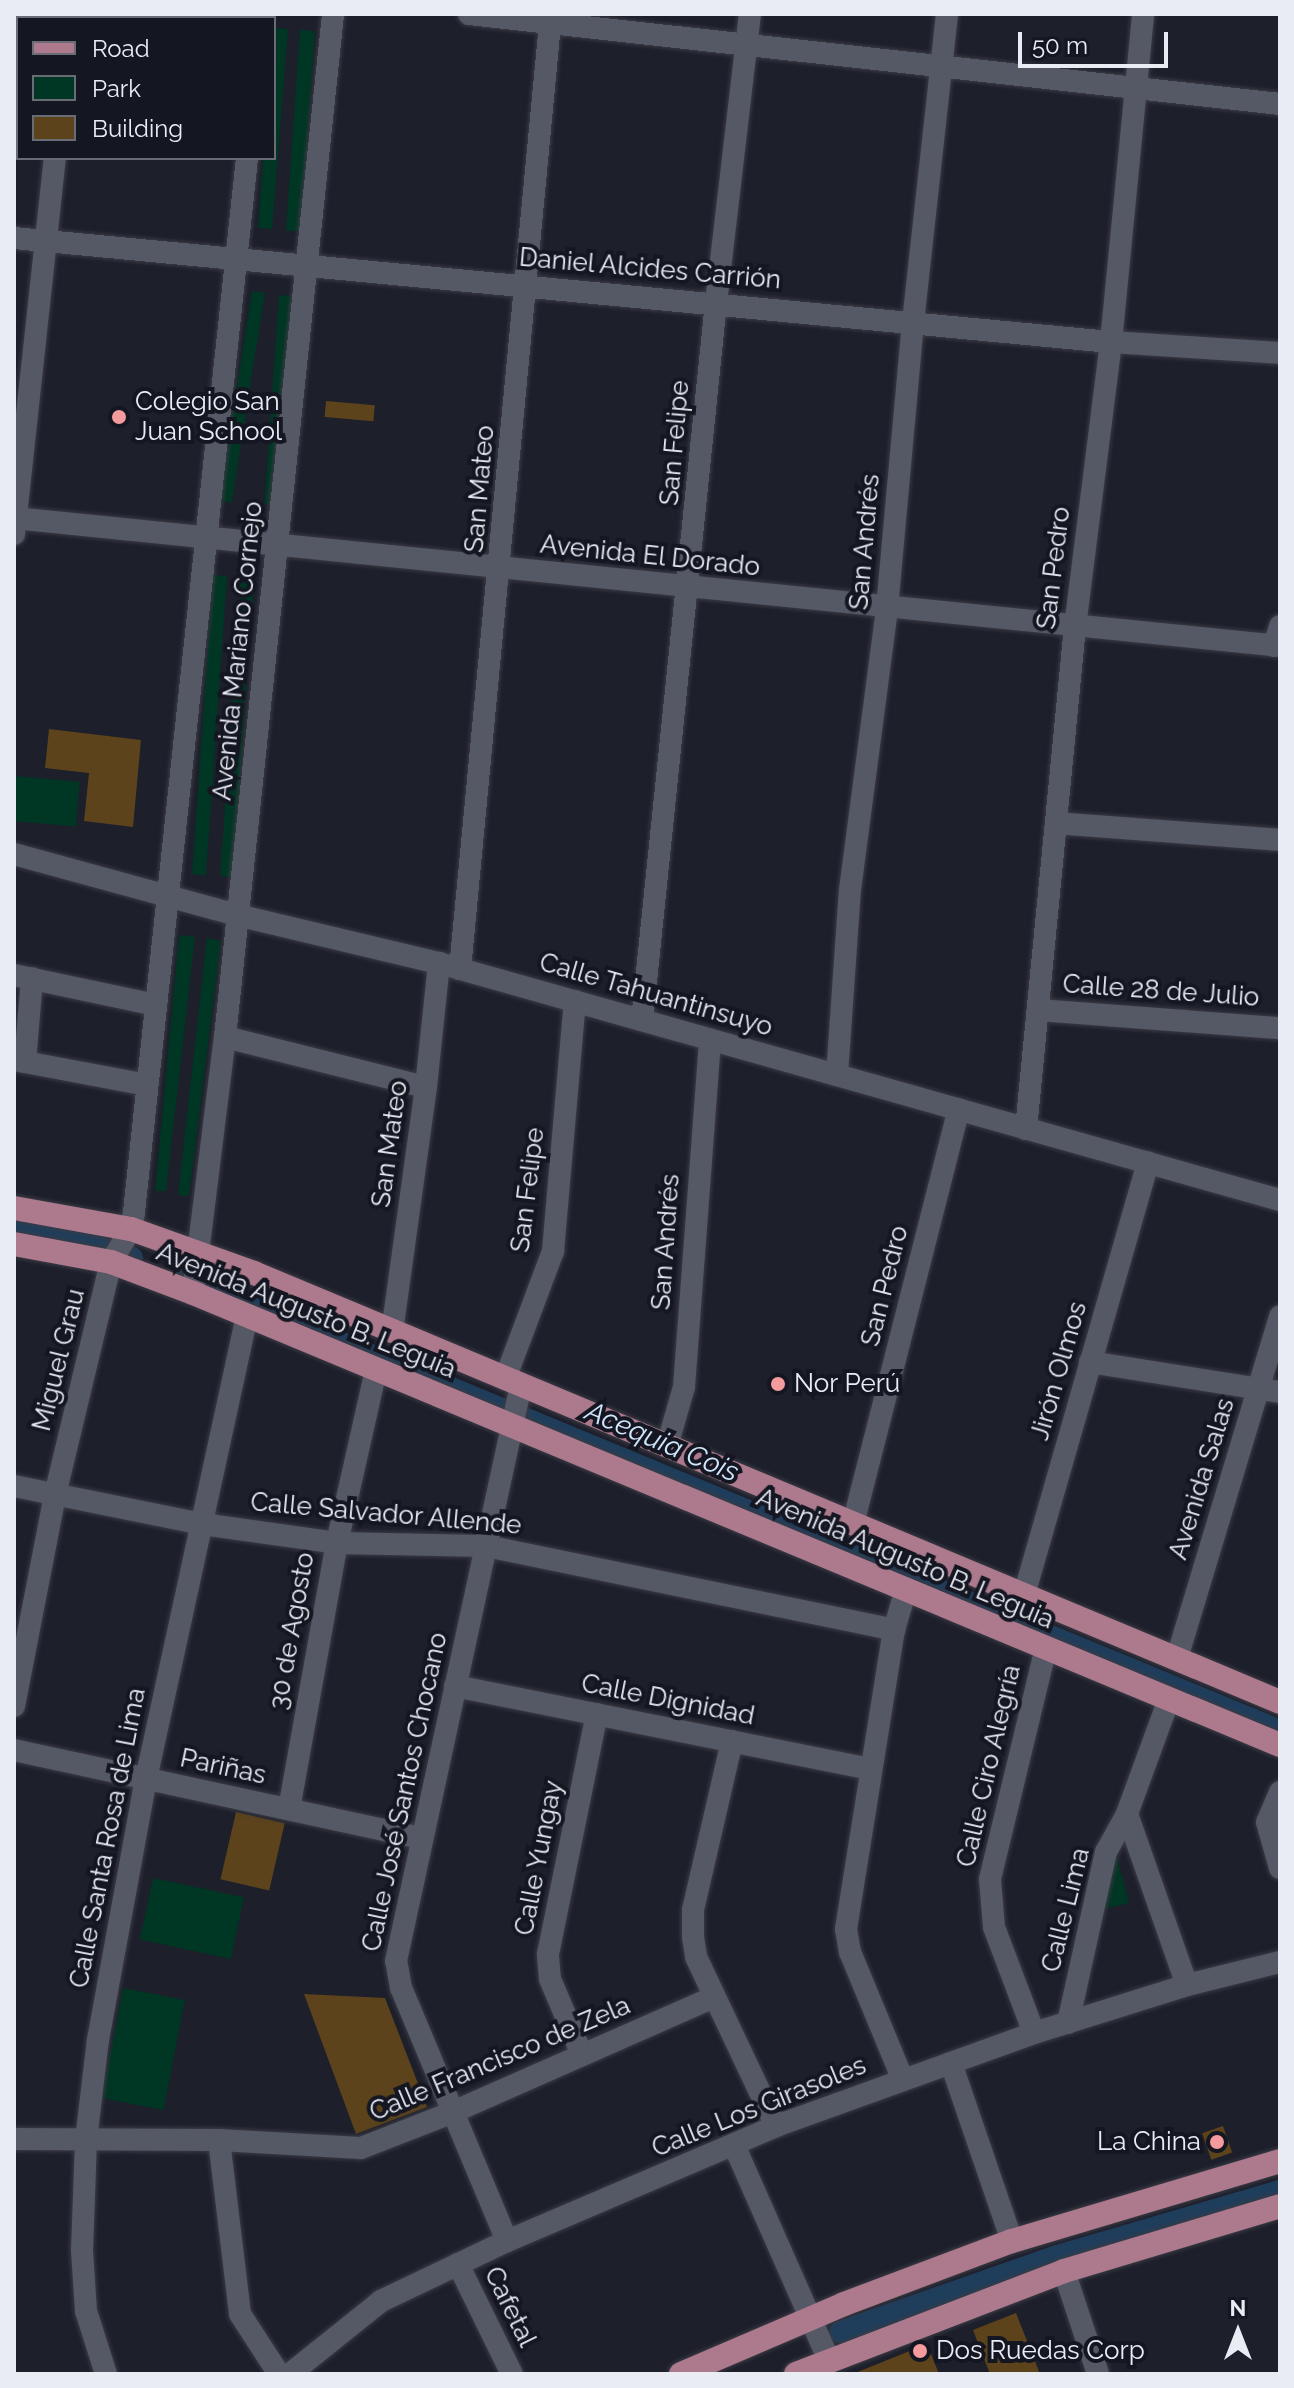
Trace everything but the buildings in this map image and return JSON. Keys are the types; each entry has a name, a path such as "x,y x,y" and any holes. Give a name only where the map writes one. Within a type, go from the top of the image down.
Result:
{"main road":[{"name":"Avenida Augusto B. Leguia","path":"14,1208 130,1230 200,1254 1280,1702"},
{"name":"Avenida Augusto B. Leguia","path":"14,1244 112,1262 193,1292 1280,1745"},
{"path":"681,2374 811,2319 1012,2241 1280,2161"},
{"path":"796,2374 1064,2271 1280,2206"}],"street":[{"name":"Avenida Mariano Cornejo","path":"193,1292 225,1037 333,14"},
{"path":"469,14 551,18 746,45 1280,104"},
{"name":"San Felipe","path":"642,1020 689,589 716,303 750,14"},
{"name":"San Andrés","path":"837,1075 850,890 887,608 913,322 947,14"},
{"name":"San Pedro","path":"1026,1129 1075,627 1111,342 1143,14"},
{"name":"San Mateo","path":"392,1332 426,1087 449,966 500,570 551,18"},
{"path":"14,523 55,160"},
{"name":"Avenida Mariano Cornejo","path":"112,1262 130,1230 247,160"},
{"name":"Daniel Alcides Carrión","path":"14,238 1111,342 1280,353"},
{"name":"Avenida El Dorado","path":"14,523 205,539 1075,627 1278,639"},
{"path":"1056,823 1280,840"},
{"name":"Calle Tahuantinsuyo","path":"14,854 237,915 449,966 1280,1200"},
{"path":"147,1085 20,1061 23,977 156,1005"},
{"name":"San Felipe","path":"516,1384 553,1251 575,1001"},
{"name":"Calle 28 de Julio","path":"1038,1010 1280,1028"},
{"path":"225,1037 426,1087"},
{"name":"San Andrés","path":"667,1446 684,1387 710,1040"},
{"name":"San Pedro","path":"853,1524 959,1109"},
{"name":"Jirón Olmos","path":"1024,1595 1148,1162"},
{"name":"Miguel Grau","path":"14,1706 55,1495 112,1262"},
{"name":"Avenida Salas","path":"1177,1658 1269,1390 1280,1316"},
{"name":"Calle Santa Rosa de Lima","path":"106,2374 86,2311 82,2250 86,2140 98,2040 146,1779 247,1317"},
{"path":"1090,1362 1269,1390"},
{"name":"30 de Agosto","path":"289,1809 337,1543 376,1370"},
{"name":"Calle José Santos Chocano","path":"507,2241 401,1988 396,1961 512,1425 516,1384"},
{"name":"Calle Salvador Allende","path":"14,1486 202,1524 337,1543 486,1546 894,1630"},
{"path":"903,2080 850,1952 846,1929 894,1630 906,1589"},
{"name":"Calle Ciro Alegría","path":"1034,2033 994,1927 990,1879 1046,1648"},
{"name":"Calle Dignidad","path":"455,1686 871,1769"},
{"name":"Calle Lima","path":"1068,2023 1106,1852 1127,1814 1169,1699"},
{"name":"Calle Yungay","path":"582,2055 550,1979 548,1954 597,1714"},
{"path":"732,1741 693,1910 696,1957 776,2126"},
{"name":"Pariñas","path":"14,1750 421,1838"},
{"path":"1280,1792 1267,1822 1280,1868"},
{"path":"1127,1814 1187,1985"},
{"name":"Calle Los Girasoles","path":"290,2374 381,2301 507,2241 776,2126 1034,2033 1187,1985 1280,1962"},
{"name":"Calle Francisco de Zela","path":"14,2139 219,2140 361,2148 451,2113 714,1997"},
{"path":"951,2063 1012,2241"},
{"path":"219,2140 240,2314 279,2374"},
{"path":"734,2145 829,2360"},
{"name":"Cafetal","path":"458,2264 512,2374"},
{"path":"1064,2271 1098,2374"}],"green space":[{"path":"276,28 288,29 272,229 258,228 263,160 276,160"},
{"path":"300,30 315,31 301,232 286,231"},
{"path":"252,291 265,293 232,502 219,500"},
{"path":"279,295 292,296 277,504 264,503"},
{"path":"213,575 227,576 206,875 192,874"},
{"path":"241,578 254,579 233,877 220,876"},
{"path":"14,776 80,782 76,827 14,821"},
{"path":"179,935 195,937 166,1191 155,1191"},
{"path":"207,938 221,941 189,1196 178,1195"},
{"path":"1114,1846 1129,1903 1096,1911"},
{"path":"153,1878 244,1897 231,1959 140,1940"},
{"path":"123,1988 185,2000 163,2110 102,2098"}],"waterway":[{"name":"Acequia Cois","path":"14,1228 78,1240 132,1258"},
{"name":"Acequia Cois","path":"183,1277 1280,1731"},
{"path":"840,2332 1057,2256 1280,2191"}],"place":[{"name":"Colegio San Juan School","path":"119,417"},
{"name":"Nor Perú","path":"778,1384"},
{"name":"La China","path":"1217,2142"},
{"name":"Dos Ruedas Corp","path":"920,2351"}]}
